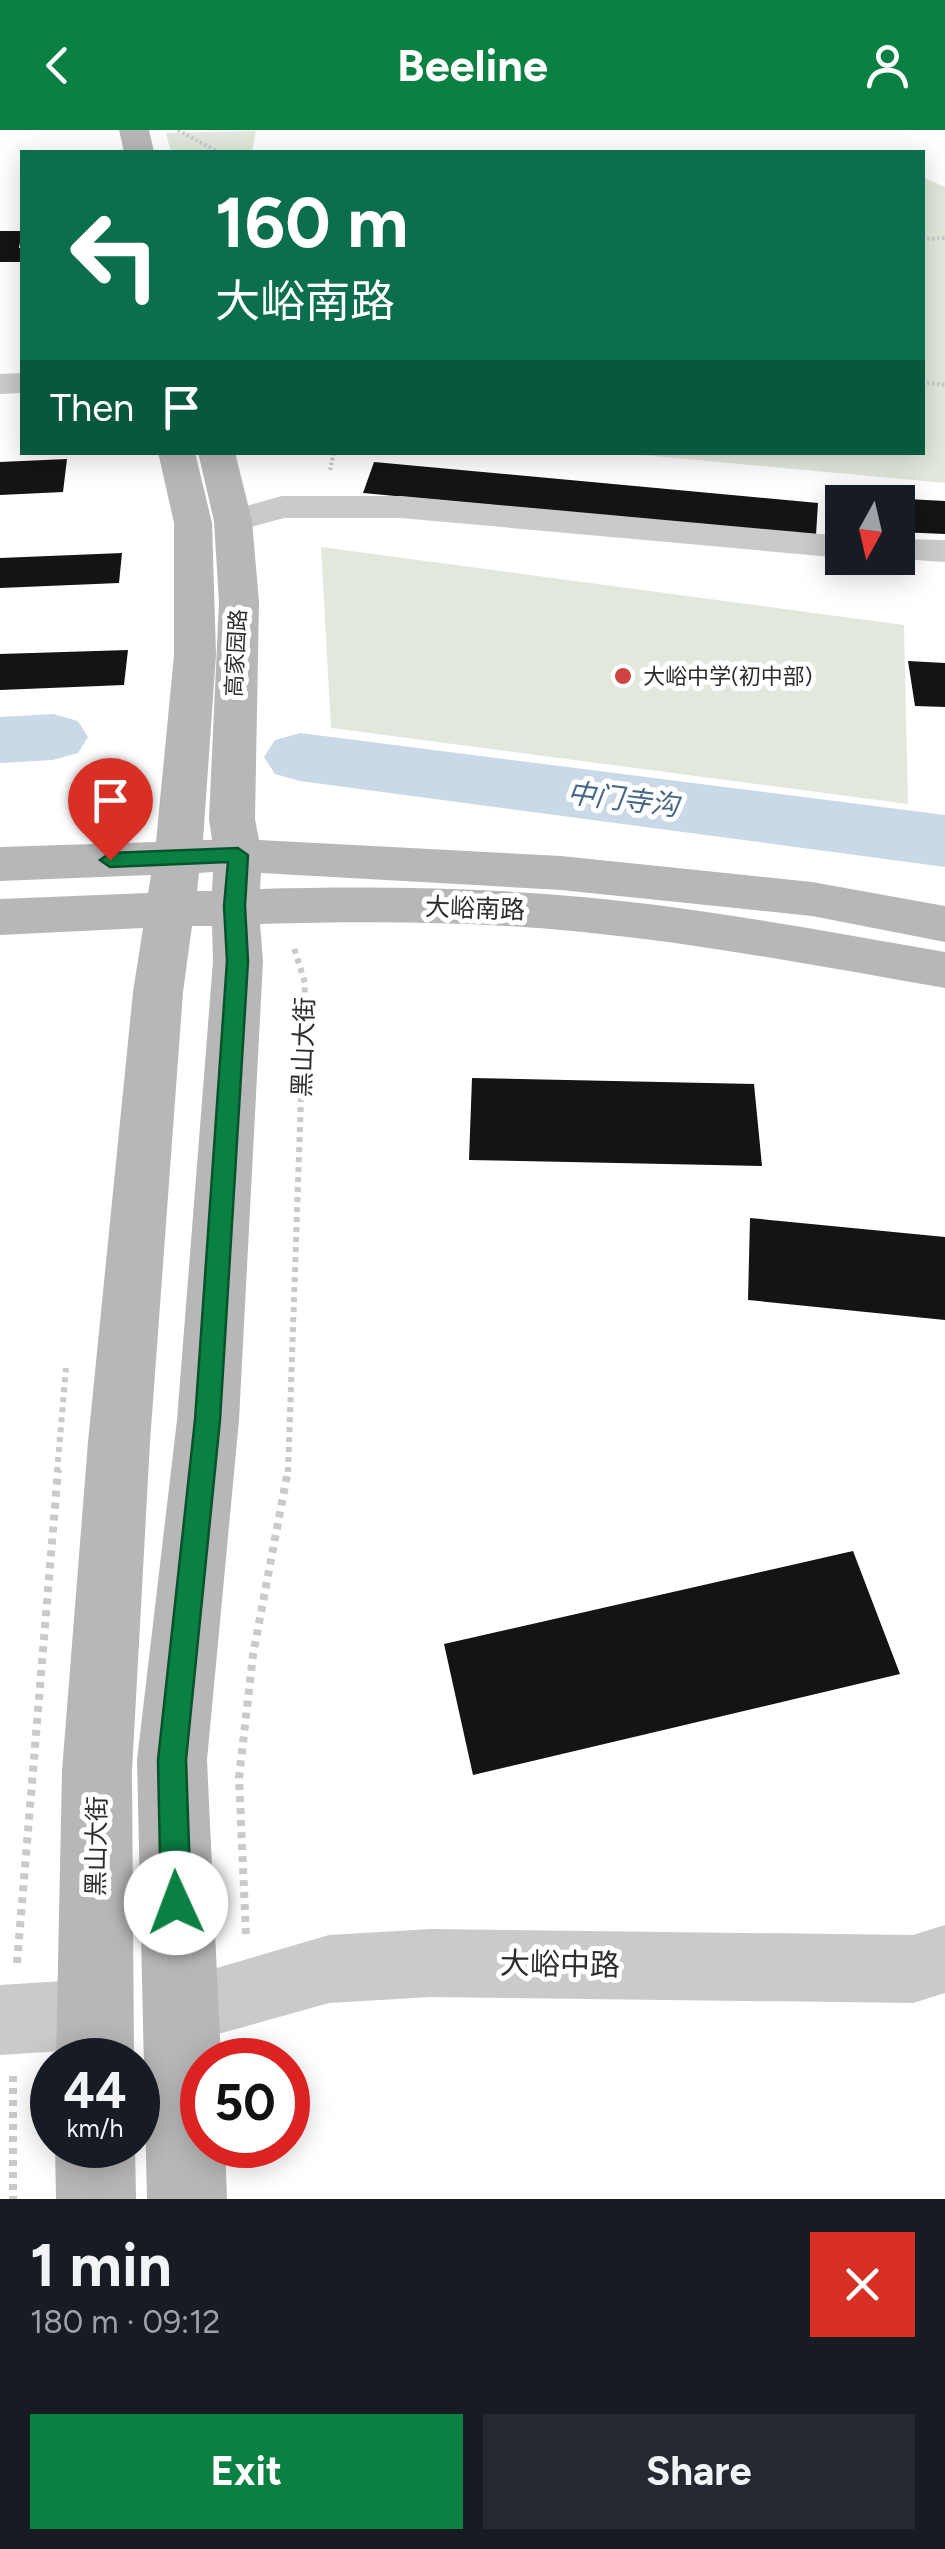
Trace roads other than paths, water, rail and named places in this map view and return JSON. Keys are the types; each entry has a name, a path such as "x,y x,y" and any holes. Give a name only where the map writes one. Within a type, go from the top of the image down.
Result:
{"main road":[{"name":"高家园路","path":"177,455 193,523 195,654 220,886"},
{"name":"高家园路","path":"217,455 233,521 238,602 232,819 220,886"},
{"name":"大峪南路","path":"0,864 532,910 739,934 945,970"},
{"name":"大峪南路","path":"0,916 220,886 561,873 812,899 945,924"},
{"path":"187,2199 172,1760 209,1400 238,961 220,886"},
{"name":"黑山大街","path":"95,2037 97,1771 158,992 220,886"},
{"path":"95,2168 96,2199"}],"street":[{"path":"233,521 282,507 401,507 825,545"},
{"path":"915,550 945,551"},
{"name":"大峪中路","path":"179,2010 329,1969 431,1962 913,1969 945,1959"},
{"path":"0,2020 95,2037"}],"waterway":[{"name":"中门寺沟","path":"0,740 53,737"},
{"name":"中门寺沟","path":"300,757 945,841"}],"place":[{"name":"大峪中学(初中部)","path":"623,676"}]}
